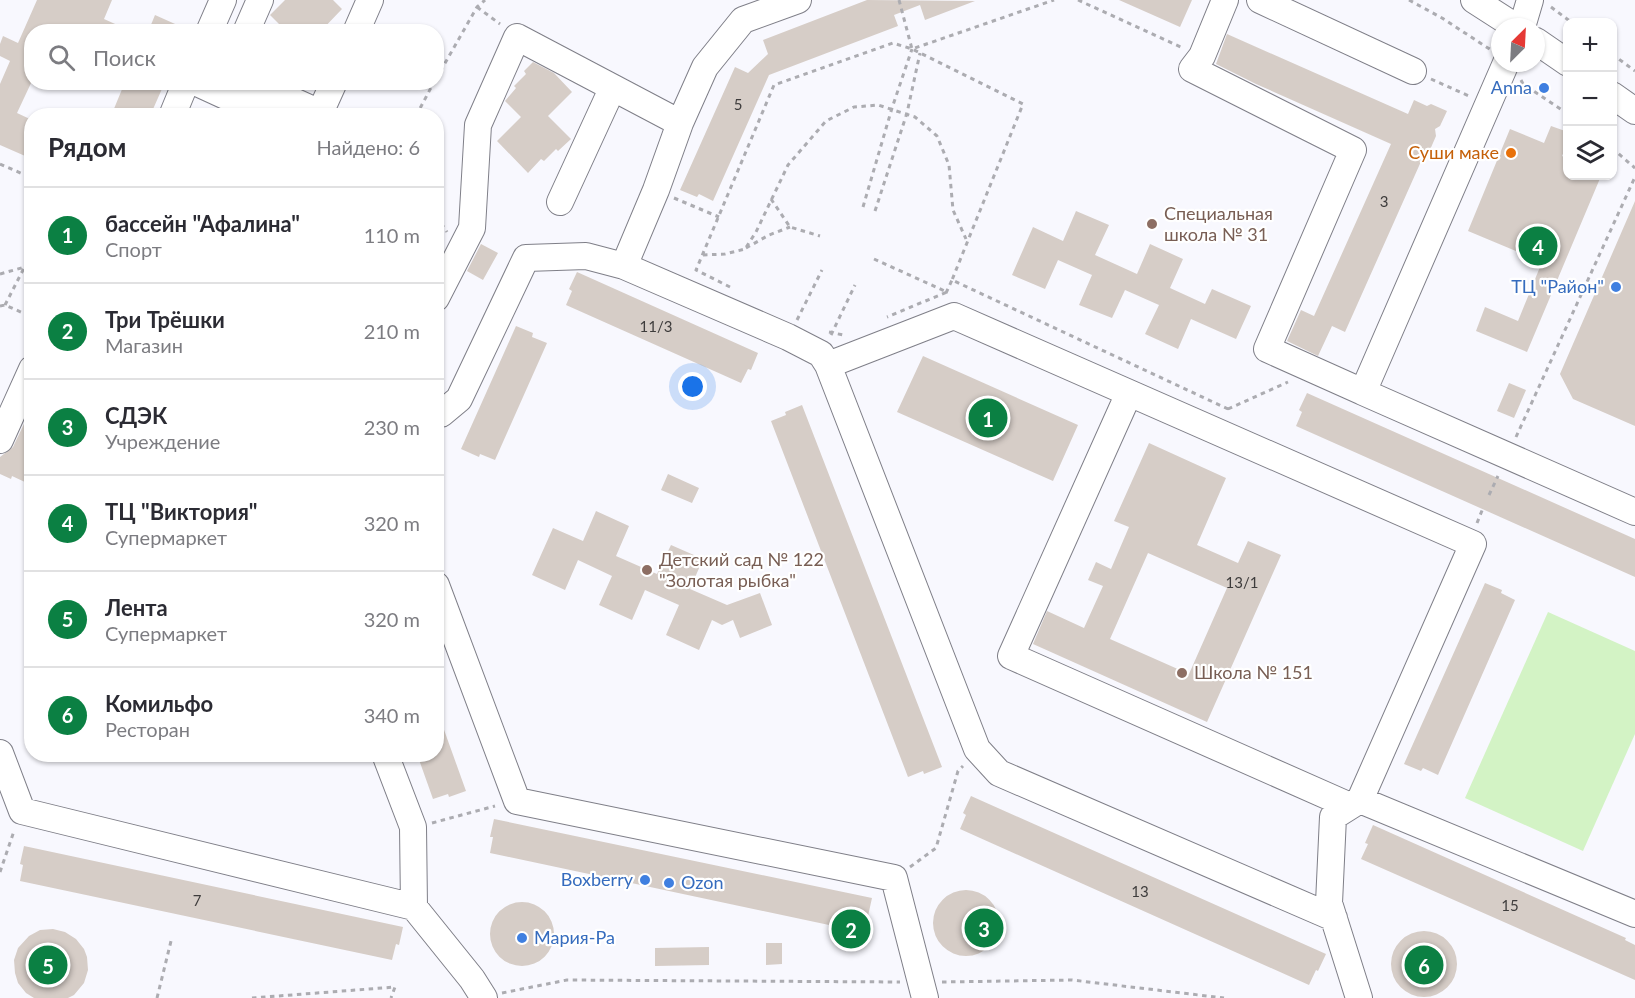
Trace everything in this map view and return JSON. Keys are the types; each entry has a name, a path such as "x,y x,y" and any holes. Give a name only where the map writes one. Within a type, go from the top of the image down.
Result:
{"street":[{"path":"212,24 223,0"},
{"path":"250,24 260,0"},
{"path":"360,24 370,0"},
{"path":"624,266 656,190 680,123 705,67 743,20 798,0"},
{"path":"1225,0 1202,56 1192,69 1353,150 1267,349 1635,512"},
{"path":"1260,0 1413,71"},
{"path":"1474,0 1502,18"},
{"path":"1528,18 1539,3"},
{"path":"444,282 472,228 478,125 517,37 680,123"},
{"path":"1545,47 1563,60"},
{"path":"1363,392 1488,105 1511,72"},
{"path":"560,202 612,89"},
{"path":"175,108 183,90"},
{"path":"212,90 252,108"},
{"path":"270,90 309,108"},
{"path":"322,108 330,90"},
{"path":"1617,98 1635,111"},
{"path":"444,412 459,399 526,258 586,256 624,266 795,323 826,346 977,749 999,773 1334,918"},
{"path":"826,346 954,316 1473,544 1355,803 1333,817 1329,903 1359,998"},
{"path":"0,440 24,387"},
{"path":"1129,393 1011,656 1355,803 1635,914"},
{"path":"444,606 517,801 894,878 922,990"},
{"path":"0,753 22,811 414,907 484,997"},
{"path":"389,762 413,828 414,907"}],"path":[{"path":"444,65 477,7 485,0"},
{"path":"863,207 912,49 899,0"},
{"path":"912,49 1054,0"},
{"path":"1078,0 1202,56"},
{"path":"1408,0 1442,18 1491,50"},
{"path":"1539,3 1564,18"},
{"path":"477,7 517,37"},
{"path":"737,290 696,270 774,85 893,43 912,49 1023,104 952,280 1228,409"},
{"path":"875,212 907,113 920,53"},
{"path":"1617,58 1635,71"},
{"path":"1413,71 1488,105"},
{"path":"1514,72 1523,84 1563,111"},
{"path":"420,108 430,90"},
{"path":"745,249 756,232 788,165 826,121 854,107 878,105 915,117 937,136 949,165 953,210 967,240"},
{"path":"1617,152 1635,168"},
{"path":"0,164 24,174"},
{"path":"1489,495 1635,177"},
{"path":"656,190 719,217"},
{"path":"771,199 790,227"},
{"path":"703,255 724,254 745,249 769,235 790,227 820,236"},
{"path":"874,259 946,292 883,319"},
{"path":"0,274 24,268"},
{"path":"5,305 24,268"},
{"path":"795,323 822,270"},
{"path":"826,346 855,285"},
{"path":"0,306 5,305 24,313"},
{"path":"826,346 840,336 851,332"},
{"path":"1198,423 1314,370"},
{"path":"894,878 936,848 958,771 977,749"},
{"path":"413,828 517,801"},
{"path":"0,872 17,823"},
{"path":"157,998 172,937"},
{"path":"484,997 567,980 922,990 975,983 1072,980 1224,998"},
{"path":"252,998 395,987 391,998"}],"green space":[{"path":"1548,612 1635,651 1635,734 1583,851 1465,798"}],"building":[{"path":"37,0 112,0 104,19 115,24 26,24"},
{"path":"285,0 333,0 342,9 328,24 279,24 270,15"},
{"path":"867,0 975,1 925,20 920,5 894,15 898,26 769,75 713,201 699,194 697,197 680,190 735,67 748,73 768,54 763,40"},
{"path":"1119,0 1192,0 1180,27"},
{"path":"155,15 175,24 151,24"},
{"path":"24,29 24,90 28,90 17,113 24,116 24,156 0,145 0,84 10,61 0,56 0,44 3,36 18,43"},
{"path":"1227,34 1408,114 1414,100 1447,111 1440,126 1435,129 1436,136 1426,159 1423,157 1345,332 1332,326 1318,356 1287,341 1301,310 1314,316 1391,144 1216,64"},
{"path":"533,62 554,73 572,92 548,116 571,139 544,161 541,159 528,173 497,141 521,117 505,101 516,88 514,86 526,74 524,71"},
{"path":"122,90 161,90 154,108 114,108"},
{"path":"1551,126 1563,130 1563,180 1599,180 1527,352 1476,331 1485,307 1518,321 1542,262 1468,231 1510,129 1544,143"},
{"name":"ТЦ \"Район\"","path":"1635,201 1635,426 1573,399 1560,374"},
{"path":"1076,211 1109,225 1095,255 1137,274 1150,244 1183,259 1170,288 1205,304 1212,289 1251,306 1236,339 1191,319 1178,349 1145,334 1159,305 1125,290 1112,318 1079,305 1092,275 1058,260 1045,289 1012,275 1033,227 1063,241"},
{"path":"481,244 498,253 483,280 467,271"},
{"path":"577,272 758,353 751,370 748,369 741,383 566,305 572,291 569,289"},
{"path":"516,326 533,333 532,337 547,343 495,460 480,454 479,457 461,449"},
{"path":"923,356 1078,425 1053,481 897,412"},
{"path":"1509,383 1526,390 1514,418 1497,411"},
{"path":"1307,393 1635,539 1635,577 1296,426 1302,412 1299,410"},
{"path":"802,405 942,767 924,774 923,771 908,777 771,421"},
{"path":"24,424 24,482 0,474 0,457 13,447"},
{"path":"1149,443 1226,478 1197,545 1238,563 1248,541 1281,555 1207,722 1033,644 1047,611 1084,628 1103,586 1088,580 1096,562 1111,569 1129,527 1114,521","holes":["1148,553 1227,588 1189,674 1110,639"]},
{"path":"668,474 699,488 692,503 661,490"},
{"path":"596,511 629,526 616,556 657,574 671,545 703,559 690,589 727,605 760,593 772,625 740,638 733,620 722,625 712,620 699,650 666,635 679,605 645,590 632,620 599,605 612,576 578,560 565,590 532,575 553,528 583,541"},
{"path":"1485,583 1502,590 1501,593 1515,600 1438,775 1423,768 1421,771 1404,764"},
{"path":"444,730 466,791 449,797 448,794 433,799 420,762 444,762"},
{"path":"971,796 1326,954 1318,971 1316,970 1309,985 960,829 966,815 963,813"},
{"path":"494,819 872,898 868,916 865,916 862,932 490,853 493,837 490,837"},
{"path":"1373,825 1626,938 1625,940 1635,945 1635,980 1361,859"},
{"path":"24,846 403,927 399,945 396,944 392,960 20,881 23,865 20,864"},
{"path":"959,890 973,890 985,895 994,904 999,923 997,936 990,947 973,956 959,956 947,951 938,942 933,930 933,916 938,904 947,895"},
{"name":"Мария-Ра","path":"522,902 540,908 548,916 554,934 548,952 540,960 522,966 504,960 496,952 490,934 496,916 504,908"},
{"path":"53,929 65,932 76,939 84,949 88,970 84,983 74,995 68,998 34,998 26,993 18,983 14,960 18,948 29,936 40,930"},
{"path":"1424,931 1437,934 1447,941 1454,951 1457,964 1454,977 1447,987 1437,994 1424,997 1411,994 1401,987 1394,977 1391,964 1394,951 1401,941 1411,934"},
{"path":"766,943 782,943 782,964 766,965"},
{"path":"709,947 709,965 655,966 655,948"}],"place":[{"name":"Anna","path":"1544,88"},
{"name":"Суши маке","path":"1511,153"},
{"name":"Специальная школа № 31","path":"1152,224"},
{"name":"ТЦ \"Виктория\"","path":"1538,246"},
{"name":"ТЦ \"Район\"","path":"1616,287"},
{"name":"бассейн \"Афалина\"","path":"988,418"},
{"name":"Детский сад № 122 \"Золотая рыбка\"","path":"647,570"},
{"name":"Школа № 151","path":"1182,673"},
{"name":"Boxberry","path":"645,880"},
{"name":"Ozon","path":"669,883"},
{"name":"СДЭК","path":"984,928"},
{"name":"Три Трёшки","path":"851,929"},
{"name":"Мария-Ра","path":"522,938"},
{"name":"Лента","path":"48,965"},
{"name":"Комильфо","path":"1424,965"}]}
